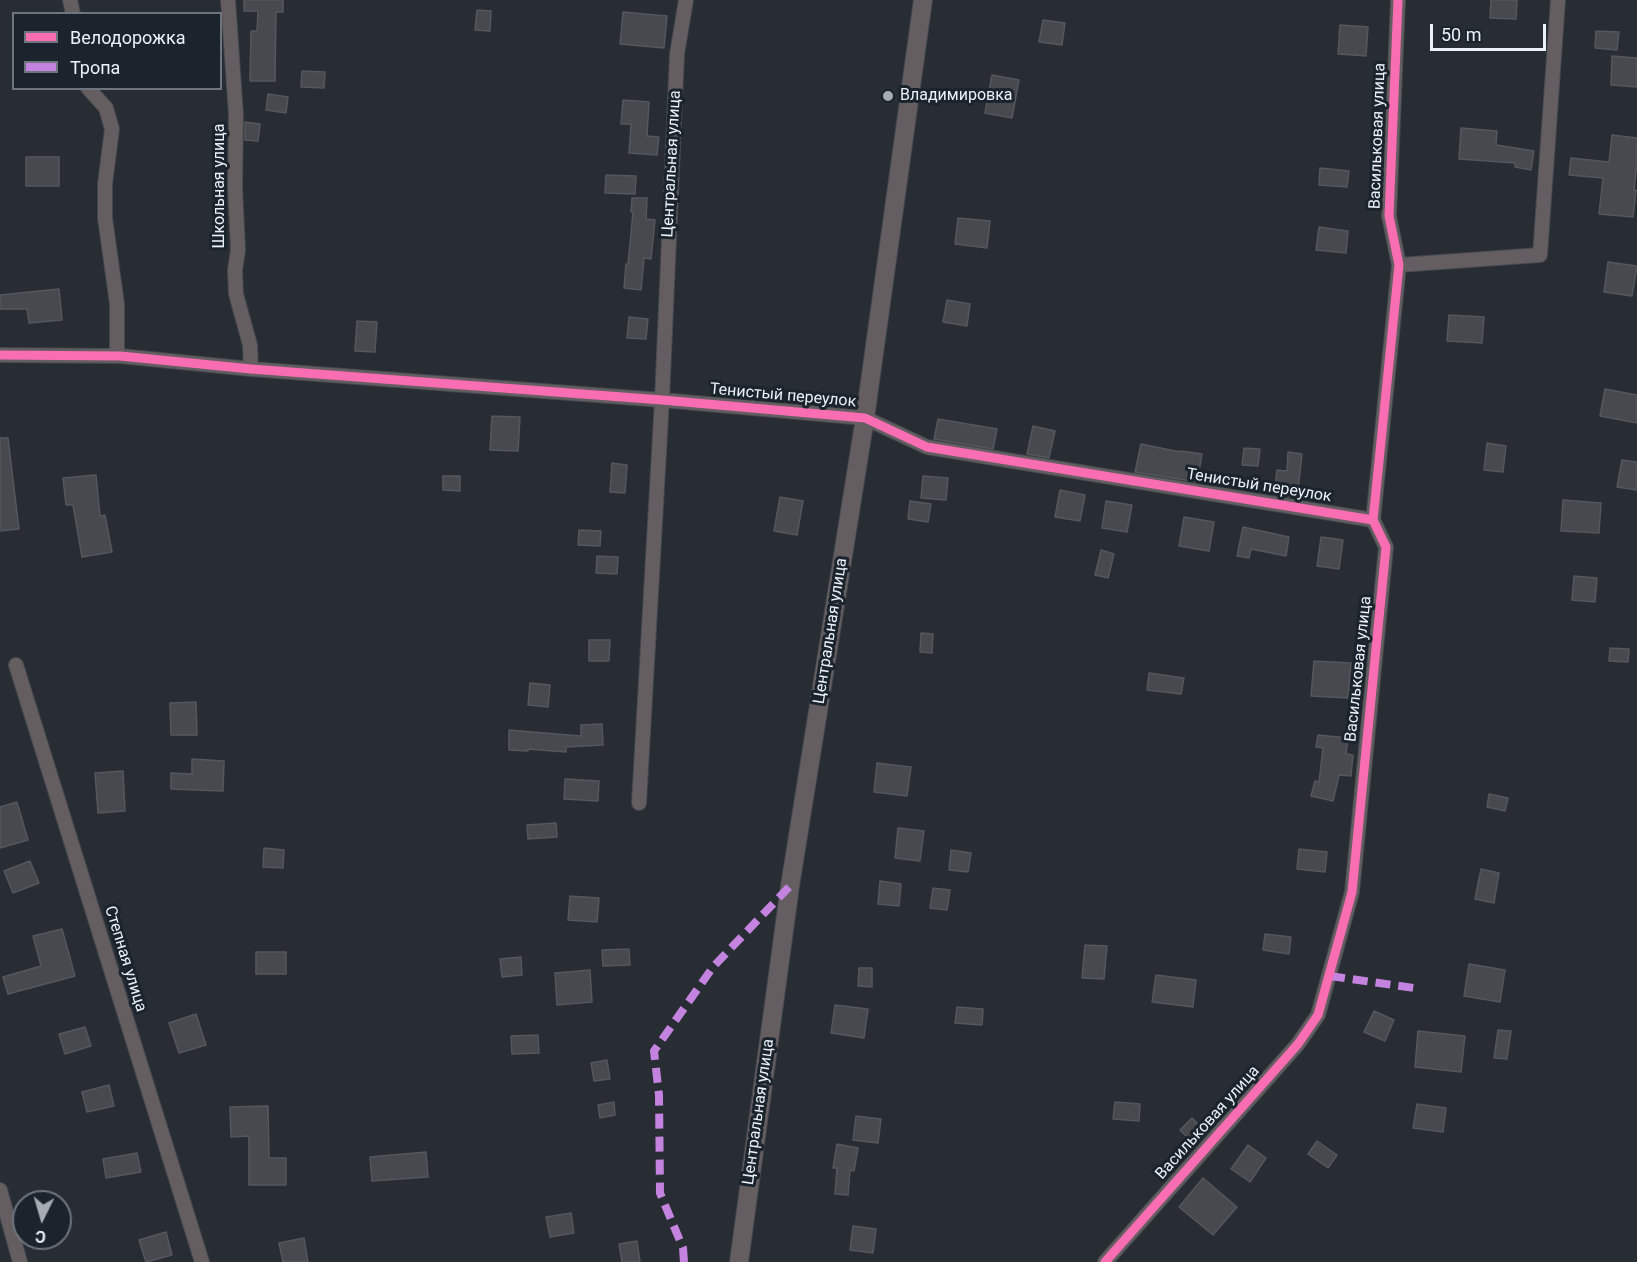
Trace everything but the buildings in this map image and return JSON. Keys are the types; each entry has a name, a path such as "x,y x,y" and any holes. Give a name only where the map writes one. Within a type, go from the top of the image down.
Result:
{"street":[{"name":"Школьная улица","path":"228,0 236,115 235,186 238,250 235,270 236,294 250,345 252,369"},
{"name":"Центральная улица","path":"639,803 662,400 677,54 686,0"},
{"name":"Центральная улица","path":"739,1262 790,886 865,418 923,0"},
{"name":"Васильковая улица","path":"1104,1262 1298,1044 1318,1015 1352,892 1386,546 1372,520 1399,265 1389,216 1398,0"},
{"path":"1399,265 1540,255 1558,0"},
{"path":"90,90 106,108 112,129 105,184 105,218 117,304 117,356"},
{"name":"Тенистый переулок","path":"0,355 117,356 252,369 865,418 927,447 1372,520"},
{"name":"Степная улица","path":"16,665 202,1262"},
{"path":"0,1190 20,1262"}],"marked path":[{"path":"684,1262 683,1248 660,1193 659,1095 654,1051 713,967 790,886"},
{"path":"1330,976 1414,988"}],"cycle path":[{"path":"1105,1262 1298,1044 1318,1015 1352,892 1386,547 1373,520 1399,265 1389,216 1398,0"},
{"path":"0,355 120,356 251,369 865,418 927,447 1373,520"}],"place":[{"name":"Владимировка","path":"888,96"}]}
